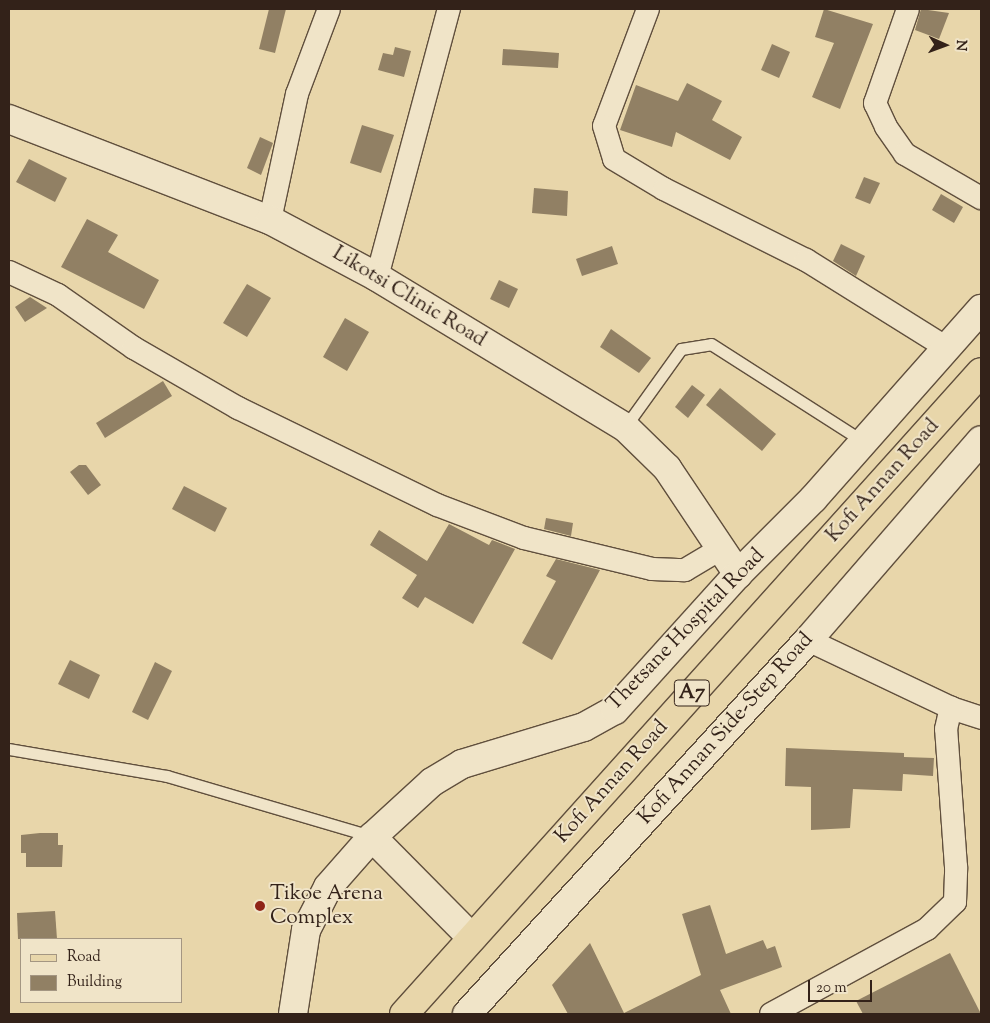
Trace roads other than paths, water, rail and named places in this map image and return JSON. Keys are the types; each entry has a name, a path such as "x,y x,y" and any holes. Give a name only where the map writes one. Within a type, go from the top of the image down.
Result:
{"main road":[{"name":"Kofi Annan Road","path":"404,1014 981,372"}],"street":[{"path":"270,220 297,94 329,9"},
{"path":"377,277 449,9"},
{"path":"648,9 604,126 614,159 664,190 806,260 947,348"},
{"path":"908,9 875,103 886,127 905,154 981,198"},
{"name":"Likotsi Clinic Road","path":"9,120 270,220 377,277 625,427 667,468 738,574"},
{"path":"9,272 58,295 134,348 238,408 437,505 524,538 652,569 685,570 722,548"},
{"name":"Thetsane Hospital Road","path":"293,1014 306,930 328,887 372,837 432,782 462,764 584,727 615,710 738,574 864,442 981,309"},
{"name":"Kofi Annan Side-Step Road","path":"467,1014 808,640 981,440"},
{"path":"808,640 951,708 981,718"},
{"path":"771,1014 927,929 955,902 956,867 946,730 951,708"},
{"path":"372,837 472,938"}],"lane":[{"path":"625,427 681,349 711,344 864,442"},
{"path":"9,750 167,776 372,837"}],"place":[{"name":"Tikoe Arena Complex","path":"260,906"}]}
